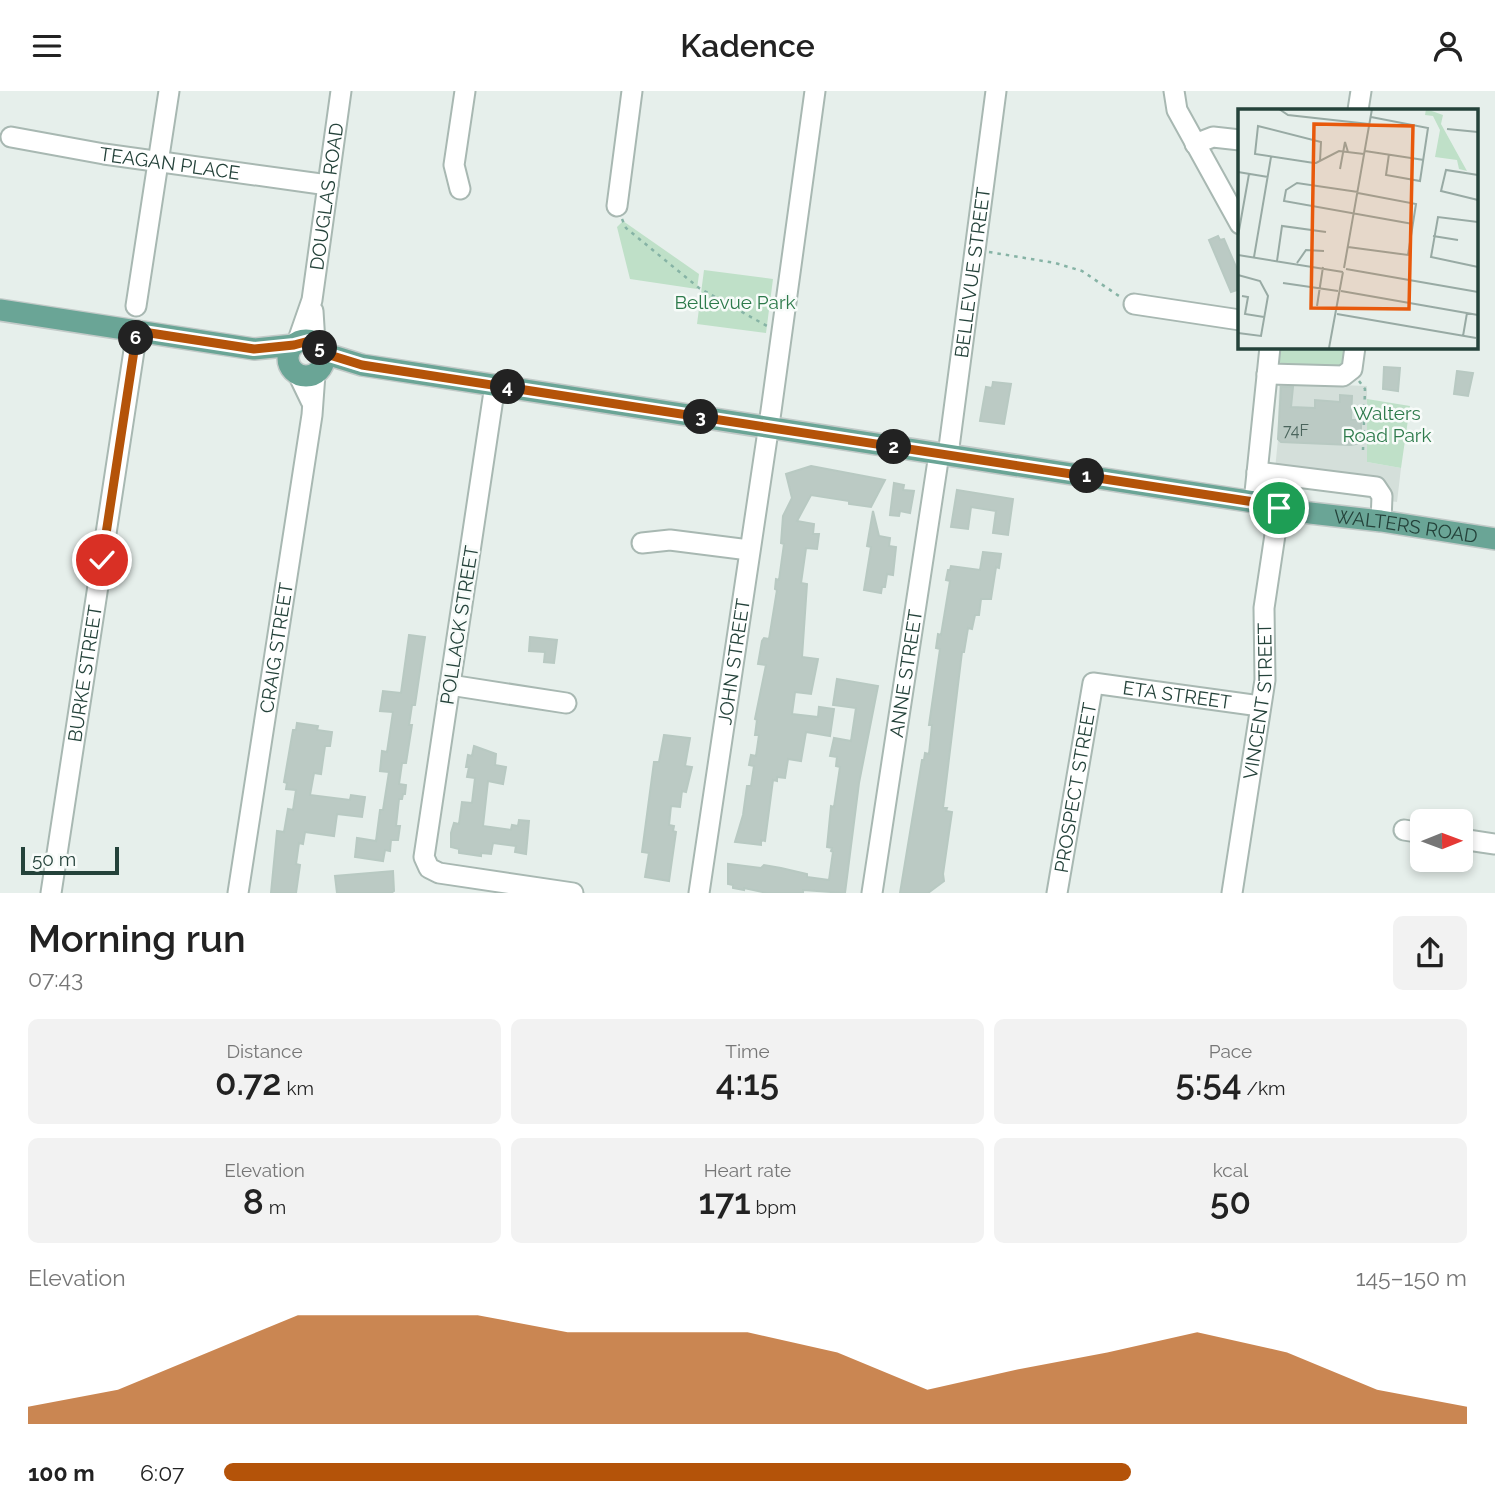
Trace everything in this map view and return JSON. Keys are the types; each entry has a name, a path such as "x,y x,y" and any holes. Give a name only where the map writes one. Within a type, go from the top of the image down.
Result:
{"main road":[{"name":"WALTERS ROAD","path":"0,310 1495,539"}],"street":[{"path":"136,306 169,91"},
{"name":"DOUGLAS ROAD","path":"307,358 312,300 341,91"},
{"path":"460,189 454,165 465,91"},
{"path":"617,206 632,91"},
{"path":"769,428 815,91"},
{"name":"BELLEVUE STREET","path":"944,454 996,91"},
{"path":"1174,91 1177,110 1238,220"},
{"path":"1358,109 1361,91"},
{"name":"TEAGAN PLACE","path":"11,137 328,185"},
{"path":"1195,144 1213,137 1238,140"},
{"path":"1134,304 1238,320"},
{"name":"BURKE STREET","path":"51,893 137,331"},
{"path":"1254,502 1270,348"},
{"path":"1267,374 1340,376 1351,371 1355,348"},
{"name":"CRAIG STREET","path":"238,893 312,415 307,358"},
{"name":"POLLACK STREET","path":"495,385 424,851 426,865 439,873 573,893"},
{"name":"JOHN STREET","path":"699,893 769,428"},
{"name":"ANNE STREET","path":"872,893 944,454"},
{"path":"1257,472 1376,487 1382,496 1381,521"},
{"name":"VINCENT STREET","path":"1232,893 1261,706 1265,671 1265,600 1279,508"},
{"path":"642,543 670,540 749,550"},
{"name":"ETA STREET","path":"1093,683 1261,706"},
{"name":"PROSPECT STREET","path":"1057,893 1093,683"},
{"path":"450,685 566,703"},
{"path":"1474,841 1495,844"}],"path":[{"path":"617,206 626,228 699,288 782,335"},
{"path":"975,250 1055,263 1082,271 1134,304"},
{"path":"1351,371 1365,389 1363,450"}],"shaded area":[{"path":"1279,385 1367,386 1367,462 1401,468 1397,502 1280,485 1274,480"}],"green space":[{"path":"623,221 699,274 697,289 630,279 617,227"},
{"name":"Bellevue Park","path":"704,270 773,279 766,333 697,324"},
{"path":"1280,348 1348,348 1342,369 1282,365 1279,361"},
{"name":"Walters Road Park","path":"1367,399 1410,406 1401,468 1367,462"}],"building":[{"path":"1218,236 1220,240 1224,239 1238,271 1238,290 1231,292 1209,240"},
{"path":"1384,367 1400,368 1398,391 1383,389"},
{"path":"1457,371 1473,373 1468,396 1454,394"},
{"path":"993,382 1011,384 1004,424 980,421 986,387 992,388"},
{"path":"1281,387 1293,387 1291,407 1315,408 1315,400 1340,402 1340,395 1352,396 1351,420 1361,420 1361,443 1351,445 1281,442 1278,439"},
{"path":"811,466 885,480 871,507 811,495 797,521 814,524 813,534 819,534 817,549 806,548 801,583 807,584 802,657 818,659 811,694 795,692 792,714 818,717 819,707 834,709 830,736 806,732 801,761 788,759 785,778 777,777 777,781 773,780 765,841 761,840 761,845 735,842 743,815 747,786 751,786 754,766 749,765 751,755 756,756 759,735 755,735 755,719 766,665 758,664 762,641 764,638 769,639 777,590 776,579 779,580 784,544 781,543 783,516 792,498 786,474"},
{"path":"894,483 904,485 903,490 914,491 910,513 900,511 899,516 890,515"},
{"path":"957,490 1013,499 1008,535 993,533 996,511 971,507 968,529 951,527"},
{"path":"873,511 879,536 890,538 889,546 896,547 893,575 887,574 881,593 864,590"},
{"path":"983,552 1001,554 991,599 981,599 979,615 975,615 972,629 968,628 962,652 943,808 952,812 944,881 928,893 900,893 922,760 925,753 929,754 932,725 929,725 940,649 936,648 938,634 941,635 950,581 946,580 948,570 951,566 980,570"},
{"path":"409,635 425,637 415,705 412,705 406,763 402,763 399,784 406,785 405,794 399,799 396,826 400,826 398,840 391,840 390,851 385,850 383,861 355,857 357,838 376,841 389,772 380,771 382,751 387,752 393,712 380,711 383,691 401,693"},
{"path":"530,637 557,640 554,663 544,662 545,652 529,651"},
{"path":"837,679 878,686 859,783 845,893 803,890 803,893 767,893 733,888 733,885 728,884 728,864 761,868 764,865 829,880 833,852 832,848 827,847 831,806 834,807 840,767 836,766 837,757 830,756 834,738 851,741 856,708 833,705"},
{"path":"297,723 318,726 317,730 332,732 330,746 325,746 321,774 314,773 310,795 350,800 351,795 365,797 362,817 337,814 334,836 305,832 303,844 299,843 296,864 300,865 296,893 271,893 277,831 284,832 288,809 293,810 296,790 286,789 287,783 284,782 293,730 296,730"},
{"path":"664,735 690,738 685,766 692,767 686,792 682,791 680,807 671,806 669,825 674,826 673,831 676,832 669,881 645,877 649,853 642,852 654,762 659,762"},
{"path":"474,746 496,754 495,765 506,767 503,784 488,781 483,826 511,830 512,825 518,826 519,820 529,821 526,854 515,852 516,846 493,843 491,854 481,853 481,856 459,853 459,849 451,847 451,833 454,823 459,824 462,802 472,803 475,778 467,777 469,767 466,767 468,755 472,756"},
{"path":"393,871 394,891 391,893 337,893 335,876"}],"route":[{"path":"102,560 137,331 254,349 309,341 319,346 323,353 362,365 1279,508"}]}
